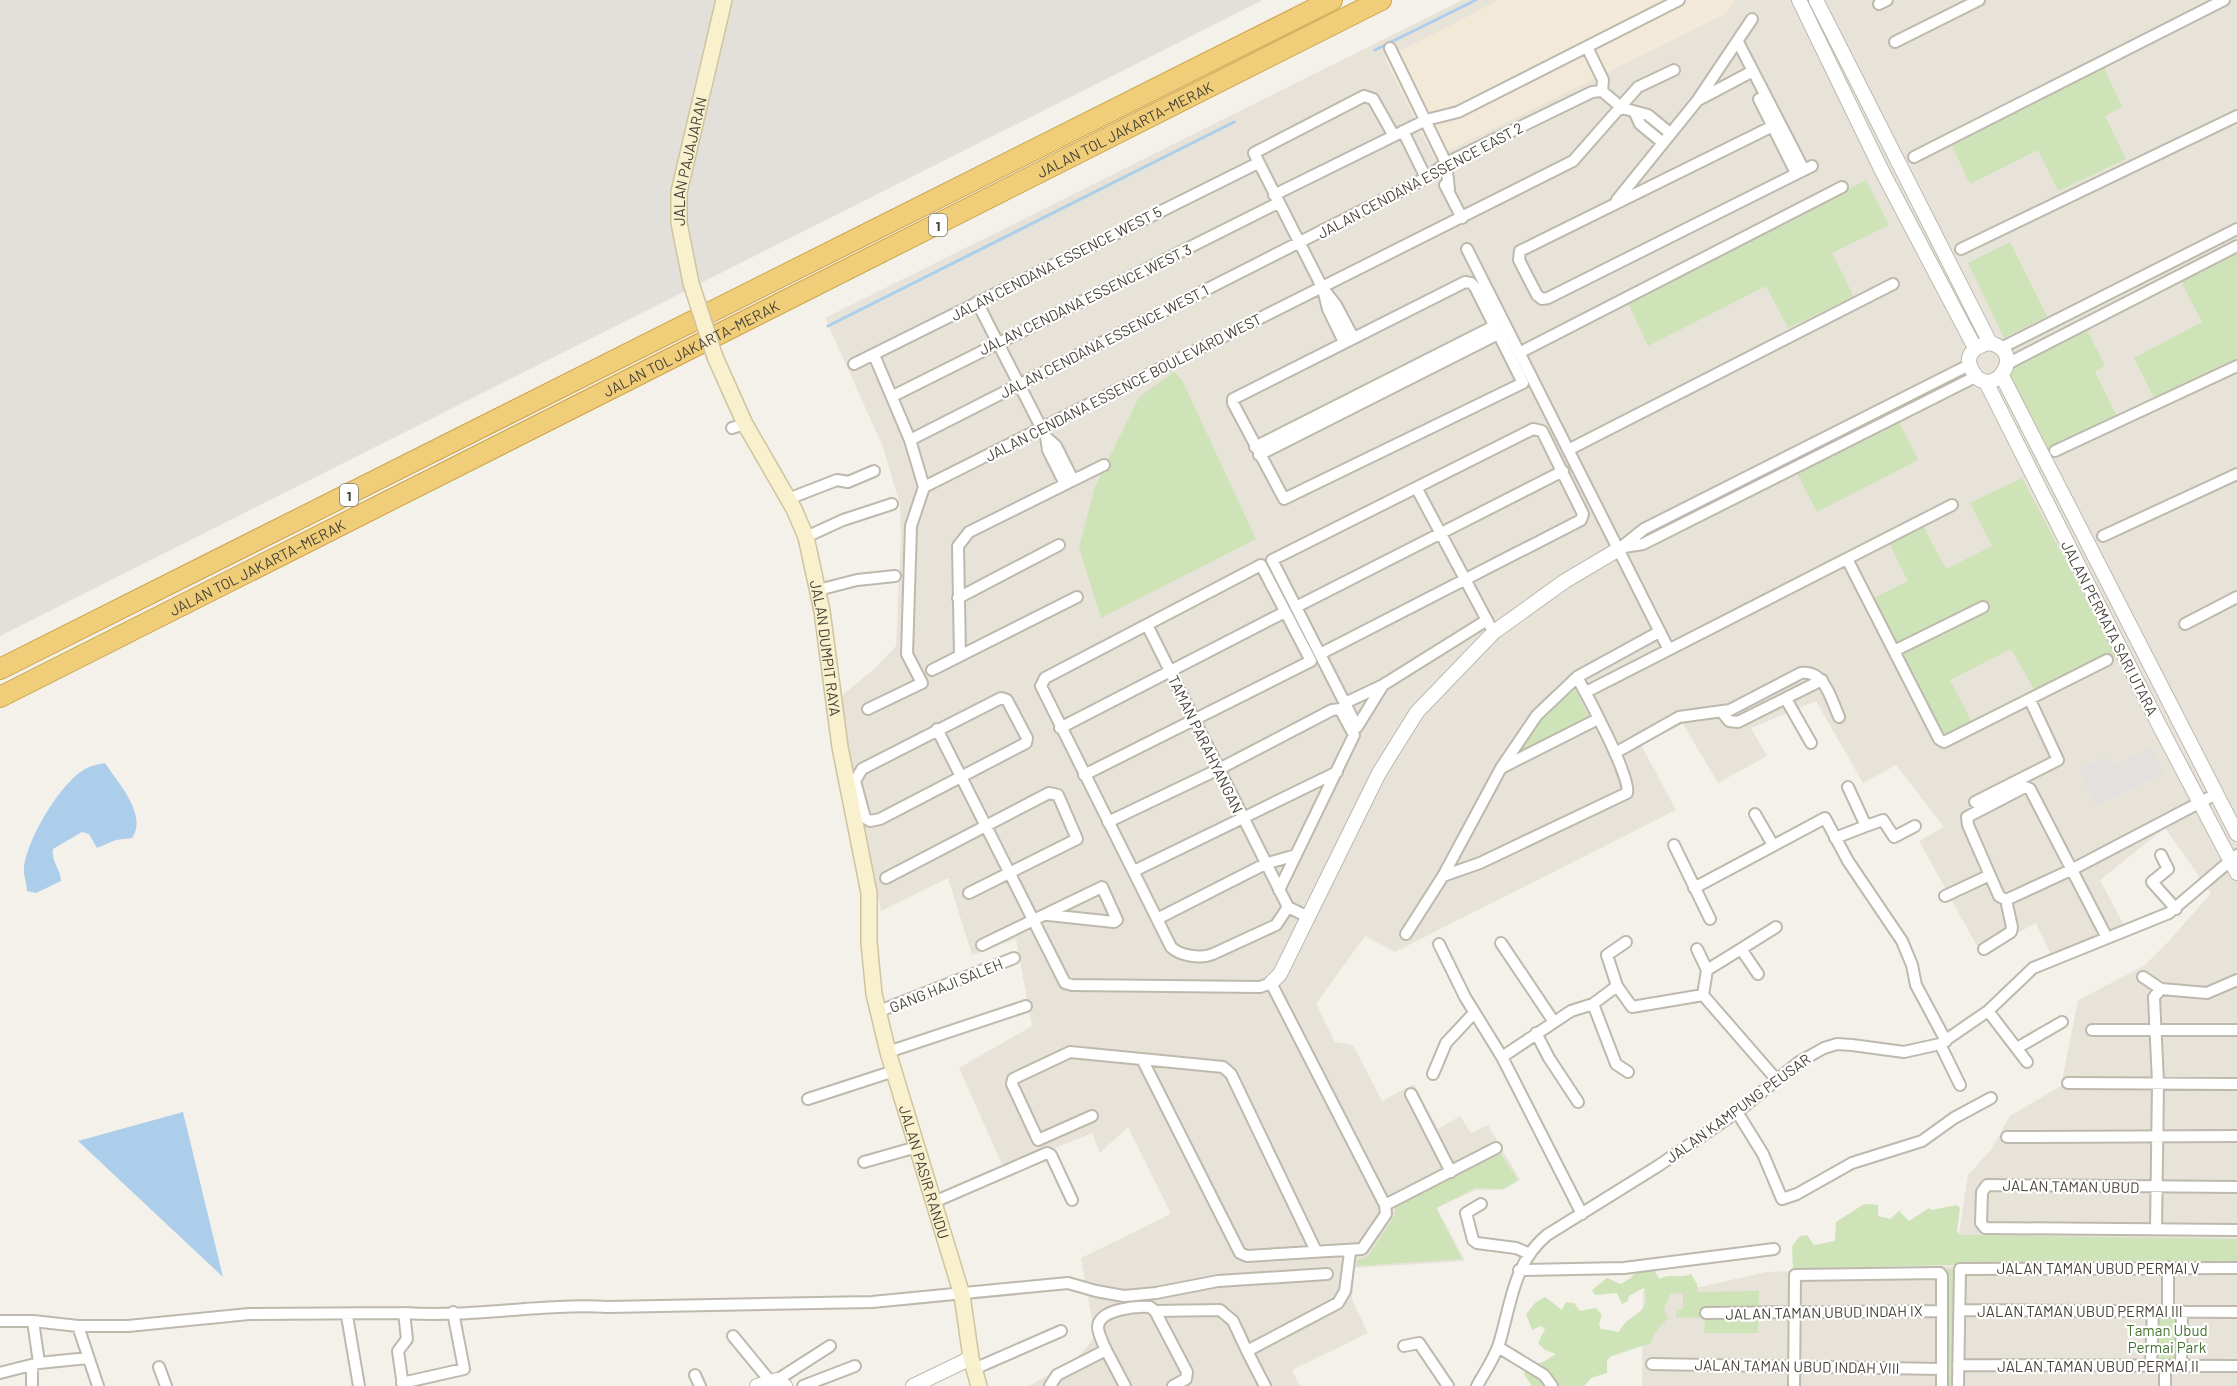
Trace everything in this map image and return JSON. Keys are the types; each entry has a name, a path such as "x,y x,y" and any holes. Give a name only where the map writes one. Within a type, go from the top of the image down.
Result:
{"highway":[{"name":"JALAN TOL JAKARTA–MERAK","path":"0,669 1332,0"},
{"name":"JALAN TOL JAKARTA–MERAK","path":"0,697 1381,0"}],"main road":[{"name":"JALAN PAJAJARAN","path":"715,357 691,283 679,223 679,192 724,0"},
{"name":"JALAN DUMPIT RAYA","path":"715,357 739,426 788,499 806,537 818,590 840,747 869,893 870,960"},
{"name":"JALAN PASIR RANDU","path":"870,960 878,1012 888,1052 962,1295 979,1386"}],"street":[{"name":"JALAN CENDANA ESSENCE WEST 3","path":"893,396 1276,199 1398,133 1426,120 1458,112 1679,0"},
{"path":"1799,0 1882,171 1975,348"},
{"path":"1816,0 1996,346 2005,370"},
{"path":"1895,42 1979,0"},
{"path":"1914,157 2224,0"},
{"path":"1615,203 1697,100 1752,19"},
{"path":"1738,42 1773,126 1804,170"},
{"path":"1587,46 1604,80 1602,91 1622,108 1647,115 1670,133"},
{"path":"1390,48 1446,163 1449,189 1462,218"},
{"name":"JALAN CENDANA ESSENCE BOULEVARD WEST","path":"924,487 1043,433 1322,287 1573,160 1622,108 1638,87 1674,70"},
{"path":"1697,100 1750,73"},
{"path":"1750,73 1804,170"},
{"name":"JALAN CENDANA ESSENCE EAST 2","path":"1300,243 1431,175 1446,163 1592,92 1602,91"},
{"path":"1348,340 1336,305 1322,287 1254,153 1364,96 1373,99 1431,175 1449,189"},
{"path":"1635,113 1640,124 1663,143"},
{"path":"1961,249 2237,116"},
{"path":"1773,126 1520,251 1519,260 1537,295 1542,299 1548,298 1804,170"},
{"name":"JALAN CENDANA ESSENCE WEST 5","path":"854,364 1258,163"},
{"path":"1519,353 1842,187"},
{"path":"1975,348 1996,346 2054,322 2237,229"},
{"name":"JALAN CENDANA ESSENCE WEST 1","path":"910,440 1300,243"},
{"path":"937,729 1065,983 1072,985 1260,987 1271,983 1280,974 1391,751 1417,712 1494,632 1565,580 1622,548 1643,544 1976,374 1994,381 2005,370 2062,336 2237,246"},
{"path":"1467,249 1568,450 1622,548 1668,648"},
{"path":"1465,282 1475,287 1496,330 1522,378 1523,382 1519,386 1289,499 1280,496 1233,403 1236,395 1465,282"},
{"path":"1568,450 1893,284"},
{"path":"977,302 1043,433 1048,450 1069,482"},
{"path":"2054,322 2062,336"},
{"path":"1257,451 1496,330"},
{"path":"1975,348 1970,356 1976,374"},
{"path":"868,710 922,683 907,654 911,526 924,487 910,440 874,355"},
{"path":"2055,451 2237,366"},
{"name":"JALAN PERMATA SARI UTARA","path":"2005,370 2140,647 2236,832"},
{"name":"JALAN PERMATA SARI UTARA","path":"1976,374 2199,802 2221,840 2234,857 2237,873"},
{"path":"1084,775 1311,661 1272,560 1533,429 1542,431 1583,514 1581,520 1320,654"},
{"path":"960,657 957,546 962,538 1104,465"},
{"path":"788,499 837,480 848,482 874,471"},
{"path":"1060,728 1563,471"},
{"path":"2103,536 2237,474"},
{"path":"1417,489 1494,632"},
{"path":"806,537 843,520 892,504"},
{"path":"1586,692 1668,648 1952,505"},
{"path":"958,598 1059,545"},
{"path":"1847,559 1940,739 1944,742 2107,660"},
{"path":"1308,917 1288,907 1276,925 1205,957 1175,951 1060,728 1042,690 1043,680 1261,566 1320,654 1358,727 1383,684"},
{"path":"818,590 857,580 895,576"},
{"path":"932,670 1077,597"},
{"path":"2185,624 2237,598"},
{"path":"1894,651 1983,607"},
{"path":"1345,703 1383,684 1487,620"},
{"name":"TAMAN PARAHYANGAN","path":"1147,625 1288,907"},
{"path":"1406,934 1443,876 1501,768 1537,715 1577,677 1659,632"},
{"path":"2123,655 2140,647"},
{"path":"1615,753 1679,717 1739,706 1801,673 1809,672 1822,680 1839,717"},
{"path":"1443,876 1480,863 1627,793 1627,783 1615,753 1577,677"},
{"path":"1721,711 1729,721 1738,722 1822,680"},
{"path":"1003,698 1007,700 1026,738 1026,743 961,777 880,819 870,821 862,813 855,781 862,769 937,729 1003,698"},
{"path":"1786,699 1811,743"},
{"path":"1975,802 2058,760 2030,700"},
{"path":"1108,822 1336,709 1342,710 1355,733 1279,890"},
{"path":"1501,768 1598,719"},
{"path":"1134,871 1337,772"},
{"path":"1848,787 1866,826"},
{"path":"1984,949 2011,932 2012,927 2006,900 1999,896 1967,817 2025,787 2030,789 2104,932"},
{"path":"886,878 1048,793 1058,795 1077,839 969,893"},
{"path":"2006,900 2073,869 2217,794"},
{"path":"1755,814 1773,845"},
{"path":"1694,888 1825,818 1835,838 1902,941 1912,965 1916,984 1960,1085"},
{"path":"1835,838 1883,820 1894,837 1915,826"},
{"path":"2221,840 2236,832"},
{"path":"1674,845 1710,920"},
{"path":"1157,919 1265,864 1296,855"},
{"path":"2161,855 2168,868 2152,882 2176,909"},
{"name":"JALAN KAMPUNG PEUSAR","path":"1477,1386 1498,1347 1519,1270 1547,1235 1737,1112 1776,1078 1807,1057 1837,1044 1904,1052 1943,1042 1988,1011 2039,964 2176,909 2234,857"},
{"path":"1945,896 1990,876"},
{"path":"982,945 1102,887 1117,920 1114,922 1048,915"},
{"path":"1707,970 1776,927"},
{"path":"1626,942 1607,955 1617,987 1632,1007 1703,995"},
{"path":"1501,943 1554,1022"},
{"path":"1439,944 1474,1012 1502,1057 1582,1214"},
{"path":"1697,949 1707,970 1703,995"},
{"path":"1741,949 1758,974"},
{"name":"GANG HAJI SALEH","path":"878,1012 1014,957"},
{"path":"2143,977 2161,989 2207,993 2237,980"},
{"path":"1142,1059 1237,1249 1247,1256 1316,1251 1349,1258 1362,1250 1386,1214 1385,1205 1271,983"},
{"path":"1502,1057 1571,1011 1593,1004 1617,987"},
{"name":"JALAN TAMAN UBUD","path":"2156,1229 2158,1083 2154,997 2161,989"},
{"path":"1703,995 1776,1078"},
{"path":"1593,1004 1616,1064 1628,1072"},
{"path":"888,1052 1026,1006"},
{"path":"1988,1011 2027,1062"},
{"path":"1433,1074 1446,1043 1474,1012"},
{"path":"2017,1048 2062,1022"},
{"path":"2091,1030 2237,1030"},
{"path":"1536,1033 1548,1058 1578,1102"},
{"path":"1092,1116 1038,1140 1012,1079 1070,1052 1223,1067 1228,1070 1316,1251"},
{"path":"808,1099 894,1071"},
{"path":"2068,1083 2237,1084"},
{"path":"1411,1094 1451,1172"},
{"path":"1737,1112 1763,1154 1782,1199 1797,1194 1852,1163 1922,1141 1954,1118 1991,1098"},
{"path":"2007,1137 2237,1136"},
{"path":"864,1162 917,1147"},
{"path":"1385,1205 1497,1148"},
{"path":"934,1202 1047,1154 1051,1155 1072,1200"},
{"name":"JALAN TAMAN UBUD","path":"2237,1187 1987,1185 1982,1191 1981,1223 1985,1228 2237,1230"},
{"path":"1481,1204 1466,1213 1473,1240 1477,1243 1516,1248 1530,1254"},
{"path":"1519,1270 1624,1268 1774,1249"},
{"path":"1247,1351 1338,1303 1345,1291 1349,1258"},
{"path":"2168,1311 2169,1268"},
{"name":"JALAN TAMAN UBUD PERMAI V","path":"1960,1310 1960,1269 2237,1268"},
{"path":"0,1321 33,1321 78,1326 128,1326 249,1314 348,1316 405,1313 428,1316 453,1312 513,1311 568,1305 608,1308 872,1302 962,1295 1068,1282 1096,1292 1124,1296 1155,1293 1218,1281 1327,1274"},
{"path":"1794,1386 1795,1275 1941,1274 1942,1386"},
{"path":"1125,1386 1106,1350 1098,1326 1101,1319 1115,1311 1146,1306 1155,1311 1220,1310 1233,1321 1265,1386"},
{"path":"1958,1386 1960,1310"},
{"name":"JALAN TAMAN UBUD PERMAI III","path":"1960,1310 2237,1312"},
{"path":"1155,1311 1187,1371 1186,1379 1173,1386"},
{"name":"JALAN TAMAN UBUD INDAH IX","path":"1706,1313 1942,1311"},
{"path":"2151,1366 2153,1311"},
{"path":"2181,1366 2182,1311"},
{"path":"405,1313 407,1339 398,1351 402,1384 464,1369 453,1312"},
{"path":"348,1316 359,1386"},
{"path":"32,1386 35,1364 33,1321"},
{"path":"78,1326 98,1386"},
{"path":"913,1386 1061,1331"},
{"path":"734,1336 772,1383 830,1346"},
{"path":"1404,1346 1419,1343 1448,1386"},
{"path":"1498,1347 1544,1375 1552,1386"},
{"path":"1050,1386 1057,1375 1106,1350"},
{"path":"0,1373 35,1364 88,1358"},
{"name":"JALAN TAMAN UBUD INDAH VIII","path":"1652,1364 1942,1369"},
{"name":"JALAN TAMAN UBUD PERMAI II","path":"1958,1365 2237,1366"},
{"path":"159,1366 166,1386"},
{"path":"803,1386 855,1366"},
{"path":"2164,1386 2165,1366"},
{"path":"695,1375 700,1386"}],"shaded area":[{"path":"0,0 1263,0 0,636"},
{"path":"1462,0 2237,0 2237,1386 1642,1386 1643,1291 1691,1289 1766,1272 1954,1266 1968,1175 1991,1150 2010,1116 2061,1086 2078,1000 2144,966 2211,893 2165,828 2100,880 2127,931 2052,957 2036,923 1981,953 1919,841 1944,827 1896,765 1863,783 1816,701 1751,728 1767,756 1718,783 1683,724 1641,745 1676,810 1395,952 1365,936 1316,1004 1335,1042 1353,1045 1382,1101 1414,1084 1438,1129 1460,1116 1471,1133 1488,1125 1520,1180 1504,1190 1475,1190 1437,1208 1465,1261 1355,1268 1352,1300 1368,1333 1292,1370 1300,1386 1029,1386 1075,1360 1095,1337 1081,1258 1171,1214 1128,1127 1100,1153 1092,1133 1004,1169 959,1068 1032,1026 1016,939 972,955 948,878 881,911 844,746 840,697 872,671 896,646 901,535 900,505 883,447 825,318"},
{"path":"1499,0 1736,0 1725,14 1434,158 1385,59"},
{"path":"2151,747 2165,773 2096,806 2078,770 2106,756 2111,766"}],"green space":[{"path":"2104,68 2122,107 2105,116 2126,159 2058,191 2038,150 1970,184 1952,146"},
{"path":"1866,180 1889,225 1832,253 1854,297 1788,328 1766,286 1648,346 1628,303"},
{"path":"2010,242 2047,316 2004,338 1968,263"},
{"path":"2237,246 2237,366 2157,404 2134,358 2202,322 2178,276"},
{"path":"2084,324 2105,366 2095,372 2119,421 2044,456 2002,376 2007,364"},
{"path":"1174,372 1182,380 1256,539 1101,618 1079,548 1094,489 1139,397"},
{"path":"1896,416 1918,460 1817,512 1794,468"},
{"path":"2022,478 2116,656 2038,696 2011,649 1950,680 1975,728 1944,742 1868,601 1908,581 1889,543 1923,526 1946,569 1992,546 1970,503"},
{"path":"1574,687 1589,718 1515,758 1515,753 1545,711"},
{"path":"1500,1153 1518,1180 1503,1189 1476,1188 1436,1208 1462,1259 1357,1266 1357,1260 1368,1256 1395,1215 1395,1207"},
{"path":"1864,1204 1878,1205 1878,1216 1890,1219 1899,1211 1909,1221 1929,1208 1932,1210 1957,1205 1960,1208 1957,1232 1960,1235 2237,1239 2237,1265 1955,1265 1793,1269 1792,1246 1800,1236 1807,1235 1814,1245 1835,1241 1836,1222"},
{"path":"1652,1268 1660,1279 1667,1276 1691,1274 1697,1284 1698,1292 1759,1291 1758,1333 1704,1333 1705,1318 1676,1317 1677,1309 1683,1309 1683,1293 1670,1294 1664,1309 1668,1318 1654,1334 1651,1343 1612,1356 1607,1360 1607,1373 1591,1378 1584,1386 1532,1386 1524,1374 1527,1368 1556,1354 1545,1350 1538,1343 1545,1329 1541,1326 1532,1330 1526,1314 1535,1303 1545,1297 1562,1310 1566,1302 1574,1303 1580,1311 1596,1308 1602,1315 1599,1324 1601,1329 1619,1332 1643,1309 1646,1297 1644,1288 1629,1296 1628,1301 1622,1304 1617,1293 1595,1295 1592,1290 1607,1278 1621,1284 1632,1277 1636,1270"},
{"path":"1960,1269 1958,1386 1942,1386 1942,1276 1799,1271"},
{"name":"Taman Ubud Permai Park","path":"2153,1311 2182,1311 2181,1366 2151,1366"}],"water":[{"path":"105,763 134,809 136,829 132,838 116,840 97,848 89,834 82,832 53,849 53,858 61,881 36,893 27,891 24,871 27,856 31,842 47,812 56,798 77,775 89,767"},
{"path":"183,1112 223,1277 78,1141"}],"waterway":[{"path":"1375,50 1476,0"},
{"path":"828,326 1234,122"}]}
